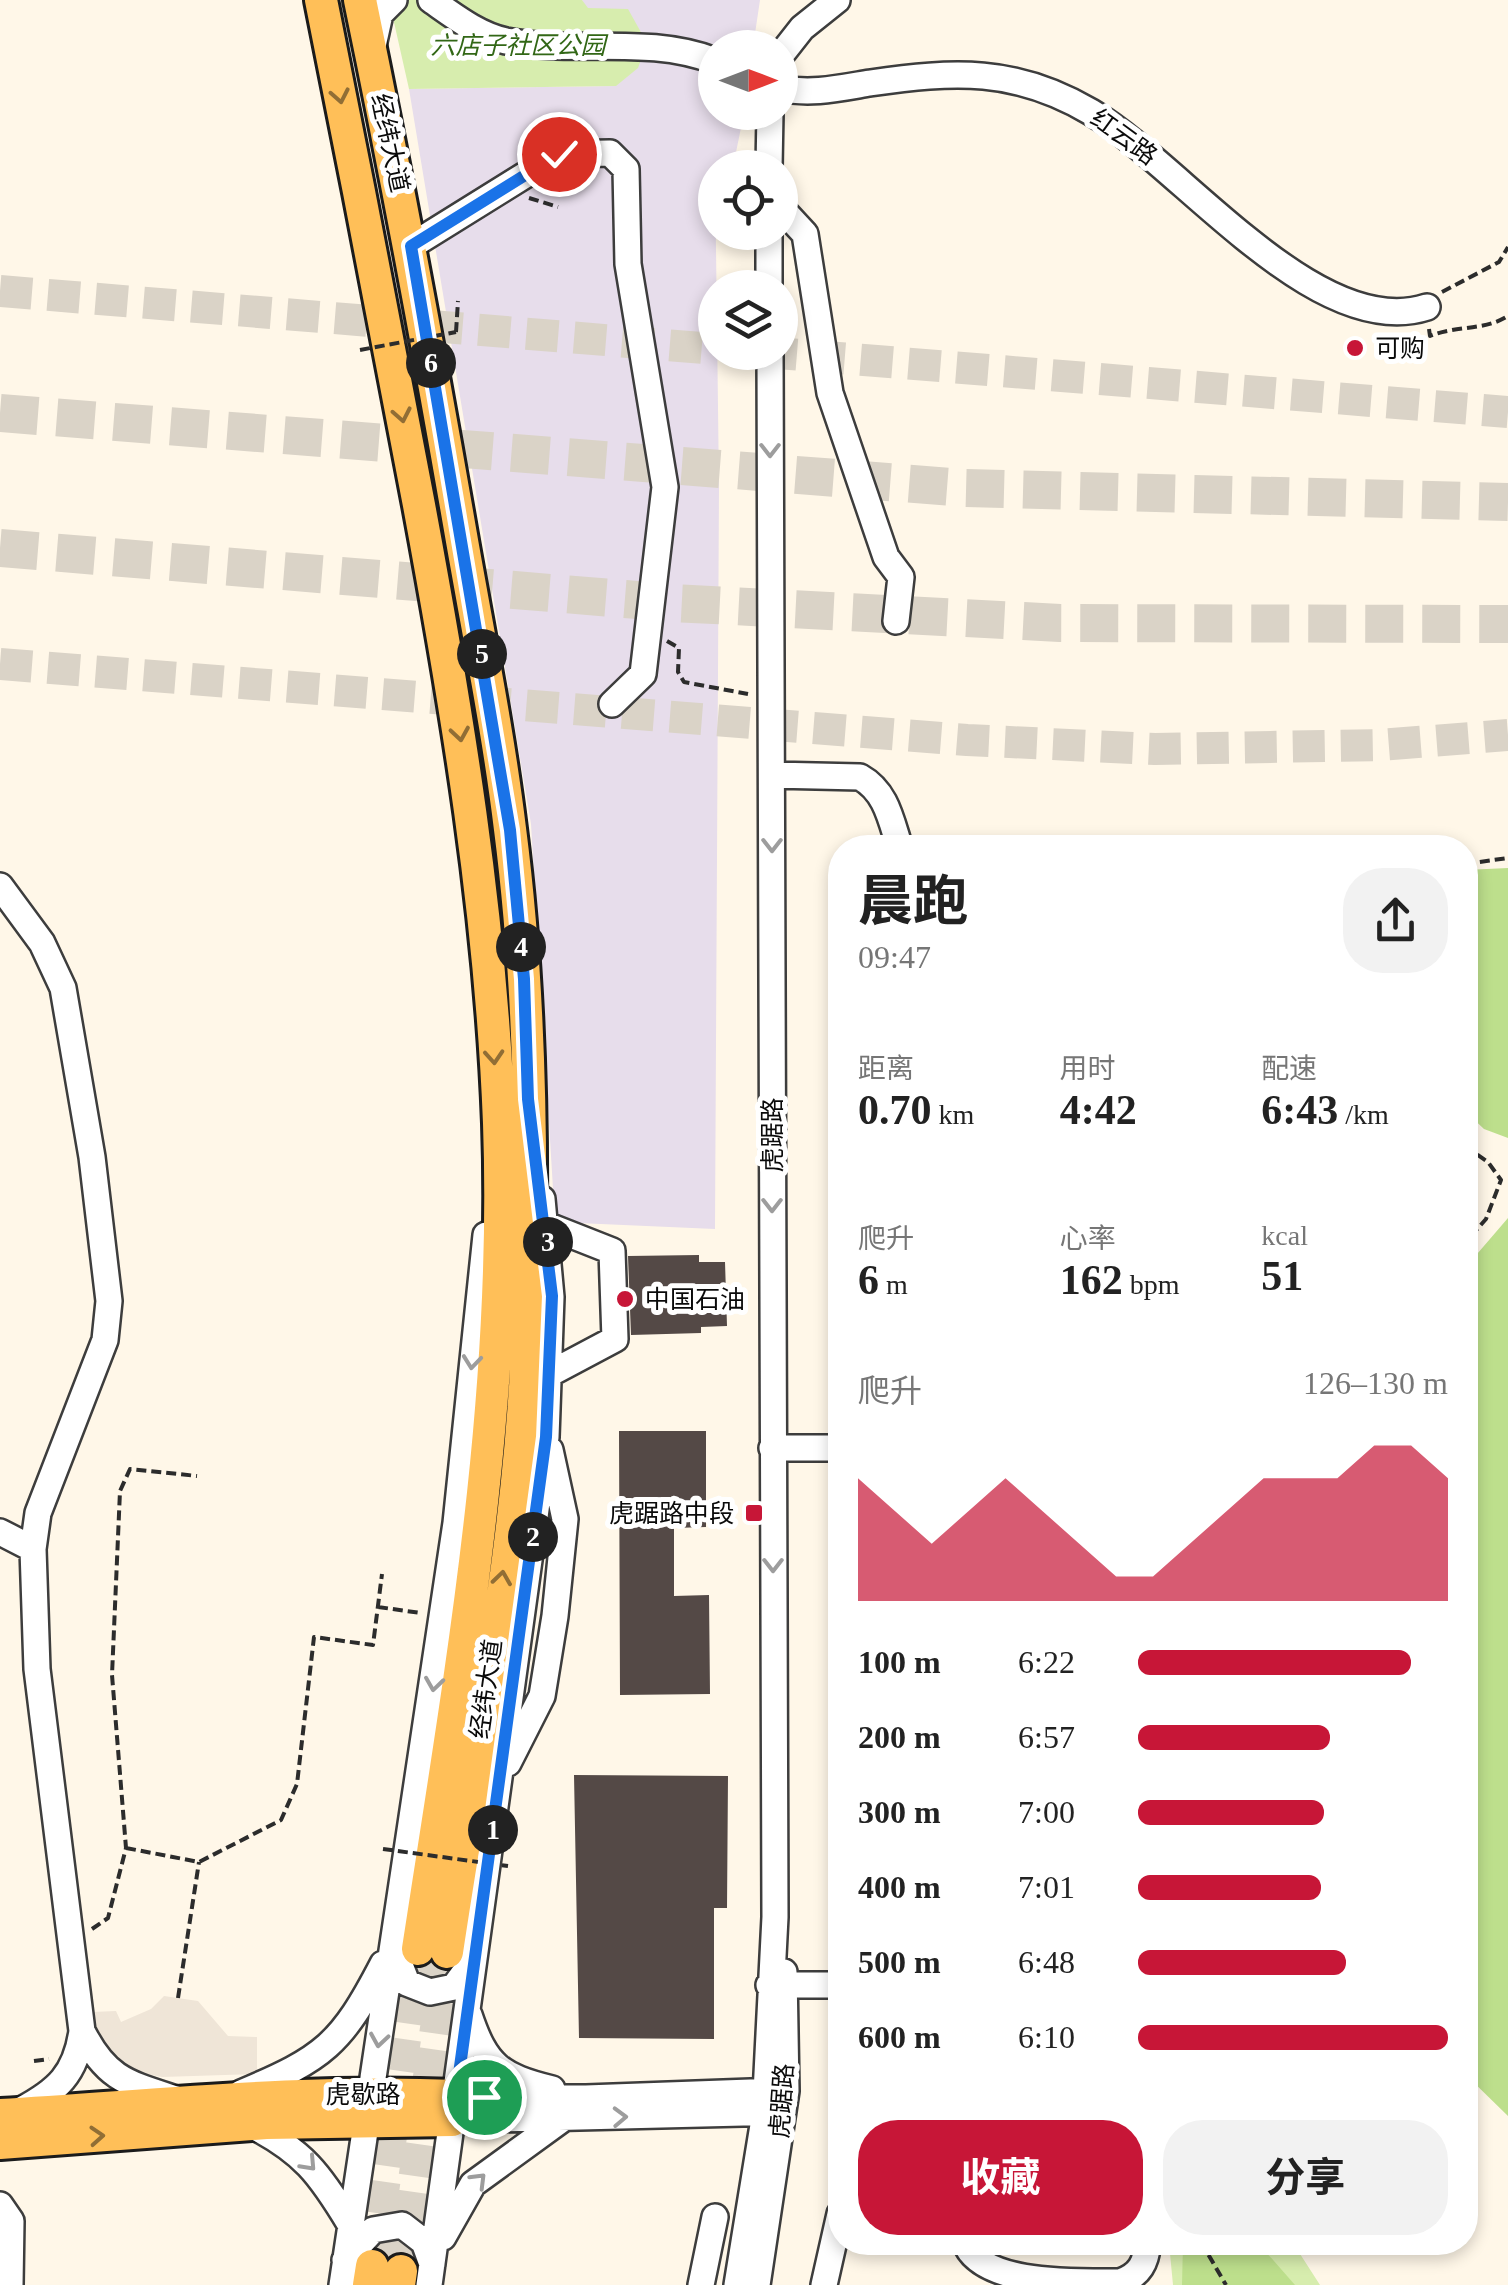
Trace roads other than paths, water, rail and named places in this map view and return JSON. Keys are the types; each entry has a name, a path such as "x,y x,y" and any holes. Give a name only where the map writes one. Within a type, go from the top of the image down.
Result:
{"main road":[{"name":"经纬大道","path":"321,0 455,700 476,837 499,1126 495,1328 479,1555 433,1951"},
{"name":"经纬大道","path":"360,0 411,246 510,830 524,979 528,1325 523,1398 506,1556 433,1951"},
{"name":"虎歇路","path":"4,2124 186,2102 241,2110"},
{"name":"虎歇路","path":"4,2124 368,2105 454,2108"}],"street":[{"path":"372,56 380,14 394,0"},
{"path":"430,0 470,26 507,41 672,50 698,57"},
{"path":"798,33 837,0"},
{"name":"红云路","path":"798,90 813,92 950,72 1019,80 1090,111 1131,140 1302,282 1340,302 1366,308 1402,315 1426,307"},
{"path":"411,246 559,154 610,153 626,168 628,264 665,486 643,674 612,704"},
{"path":"798,226 805,234 830,392 886,558 901,578 896,622"},
{"name":"虎踞路","path":"757,2285 776,2102 778,1985 772,1448 770,370"},
{"path":"772,775 860,778 881,793 896,835"},
{"path":"0,886 42,943 63,988 92,1158 109,1300 105,1340 38,1513 34,1550 37,1668 82,2031 100,2062 122,2082 186,2102"},
{"path":"350,2224 368,2105 501,1776 551,1373 546,1225 528,1099"},
{"path":"546,1225 612,1252 615,1339 551,1373"},
{"path":"772,1448 828,1448"},
{"path":"0,1532 34,1550"},
{"path":"433,1951 468,2010 481,2050 494,2066 524,2082 586,2098"},
{"path":"386,2275 320,2174 290,2144 241,2110 329,2049 358,2012 433,1951"},
{"path":"778,1985 828,1986"},
{"path":"386,2275 454,2108 468,2010"},
{"path":"4,2124 54,2093 66,2079 82,2031"},
{"name":"虎歇路","path":"454,2108 586,2098 776,2102"},
{"name":"虎踞路","path":"737,2285 776,2102"},
{"name":"虎歇路","path":"454,2108 561,2119 776,2102"},
{"path":"386,2275 448,2224 473,2184 561,2119"},
{"path":"0,2205 11,2220 10,2285"},
{"path":"701,2285 716,2217"},
{"path":"824,2285 831,2255"},
{"path":"972,2255 977,2268 989,2278 1007,2282 1120,2282 1134,2277 1146,2255"}],"tunnel":[{"path":"0,291 698,348"},
{"path":"798,355 1508,412"},
{"path":"0,413 965,488 1508,502"},
{"path":"0,548 674,603 1060,623 1508,624"},
{"path":"0,664 967,740 1155,749 1380,745 1508,735"},
{"path":"373,2261 418,1949"},
{"path":"401,2271 447,1952"}],"place":[{"name":"可购","path":"1355,348"},
{"name":"中国石油","path":"625,1299"},
{"name":"虎踞路中段","path":"754,1513"}],"park label":[{"name":"六店子社区公园","path":"518,45"}]}
